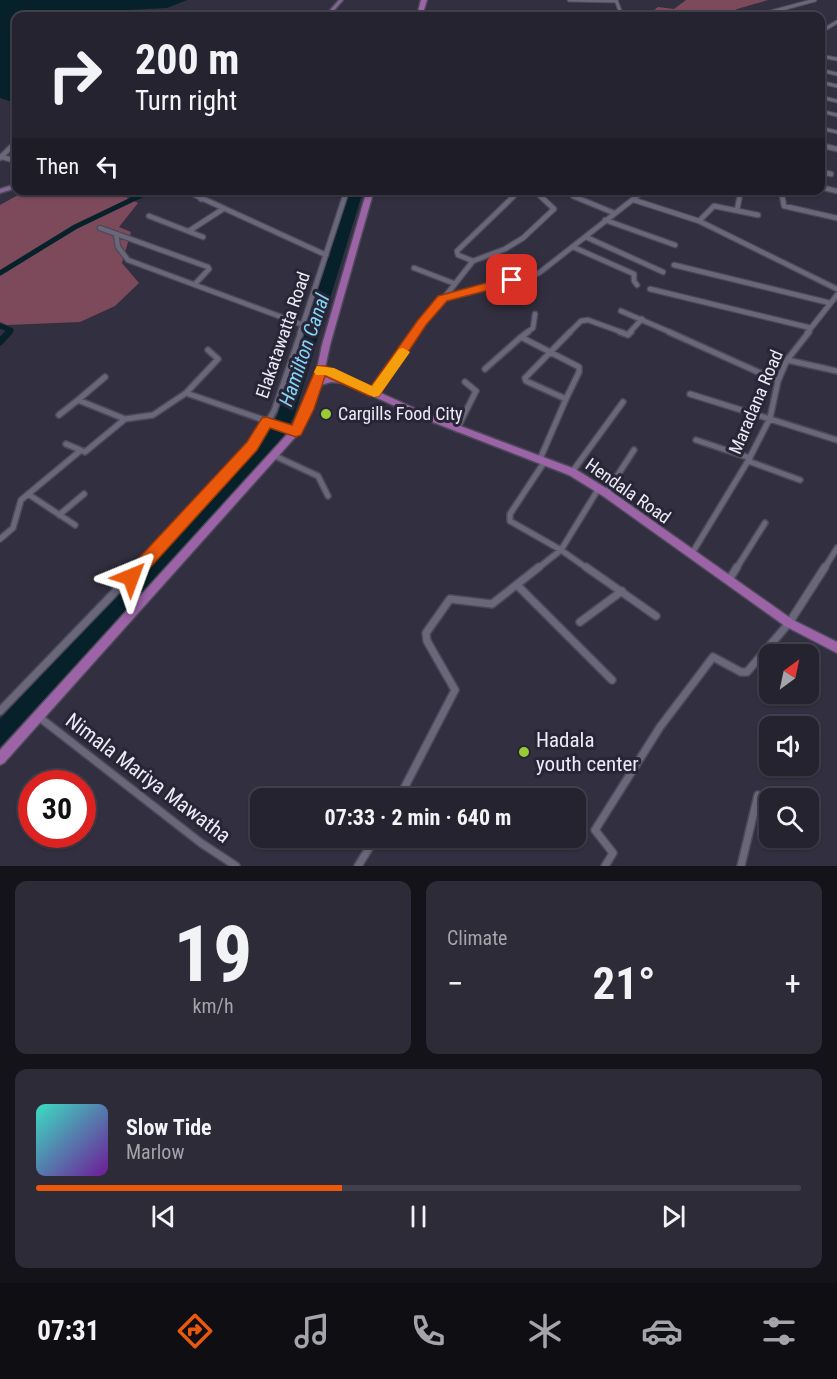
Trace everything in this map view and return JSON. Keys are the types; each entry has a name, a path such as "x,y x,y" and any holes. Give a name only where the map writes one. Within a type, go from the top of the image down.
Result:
{"main road":[{"path":"0,759 275,456 318,383 326,345 370,195"},
{"name":"Hendala Road","path":"321,369 457,429 572,472 602,490 789,623 837,648"},
{"name":"Hendala Road","path":"318,383 331,379 348,381"}],"street":[{"path":"330,12 341,0"},
{"path":"569,0 616,1"},
{"path":"772,12 815,0"},
{"path":"1,157 12,146"},
{"path":"825,173 831,174"},
{"path":"193,195 326,255"},
{"path":"201,199 204,195"},
{"name":"Elakatawatta Road","path":"0,711 189,516 252,446 269,423 345,195"},
{"path":"473,261 458,255 457,251 515,195"},
{"path":"374,392 422,322 473,261 505,249 523,238 554,209 540,195"},
{"path":"573,195 614,213"},
{"path":"442,299 539,273 640,195"},
{"path":"737,210 740,195"},
{"path":"781,195 784,206 788,208 837,219"},
{"path":"634,200 699,221 837,289"},
{"path":"699,221 714,206 758,215"},
{"path":"189,231 223,209"},
{"path":"149,216 203,237"},
{"path":"605,220 675,245"},
{"path":"100,228 208,267 209,269 195,284"},
{"path":"116,234 118,247 128,260 303,325"},
{"path":"586,237 663,272"},
{"path":"573,247 634,274 634,281 637,285"},
{"path":"674,265 723,274 782,292 830,303"},
{"path":"414,268 453,283"},
{"path":"650,289 769,320 811,328"},
{"name":"Maradana Road","path":"692,555 749,459 770,418 778,381 787,360 837,295"},
{"path":"621,311 686,338 737,366 778,381"},
{"path":"485,369 533,328 535,314"},
{"path":"566,399 525,379 584,320 628,335 642,319"},
{"path":"521,337 579,367 579,372 542,460 510,514 510,521 561,550 656,616"},
{"path":"78,400 125,419 153,415 186,393 218,359 208,350"},
{"path":"787,360 837,371"},
{"path":"59,415 105,377"},
{"path":"457,429 476,391 465,382"},
{"path":"186,393 292,430"},
{"path":"690,394 837,440"},
{"path":"572,472 623,402"},
{"path":"66,444 85,452 125,419"},
{"path":"696,440 800,480"},
{"path":"404,788 455,690 427,641 426,633 450,599 460,598 484,606 492,604 561,550 602,490 634,450"},
{"path":"0,539 13,528 18,508 28,494 80,451"},
{"path":"275,456 318,476 328,496"},
{"path":"28,494 75,525"},
{"path":"59,515 84,494"},
{"path":"729,580 765,524"},
{"path":"605,866 613,853 595,830 667,717 713,657 745,673 789,623 837,548"},
{"path":"517,585 612,680"},
{"path":"580,622 622,591"},
{"name":"Nimala Mariya Mawatha","path":"39,717 201,843 236,866"},
{"path":"741,866 758,795"},
{"path":"358,866 369,848"}],"shaded area":[{"path":"686,0 768,0 733,12 652,12 658,7 674,9"},
{"path":"18,195 122,195 138,203 119,227 131,232 122,263 139,283 115,306 80,322 7,325 0,322 0,205"}],"water":[{"path":"0,0 187,0 167,8 127,10 127,12 12,12 12,102 0,98"},
{"name":"Hamilton Canal","path":"349,195 362,195 294,416 278,447 0,747 0,719 214,492 271,427 277,416"}],"waterway":[{"path":"0,273 75,227 142,195"},
{"path":"0,326 11,330 9,332"},
{"path":"0,342 9,332"}],"slow traffic":[{"path":"321,372 321,369 329,371 374,392 403,352"}],"place":[{"name":"Cargills Food City","path":"326,414"},
{"name":"Hadala youth center","path":"524,752"}],"route":[{"path":"131,577 252,446 266,422 296,431 318,383 321,369 374,392 401,356 422,322 442,299 512,280"}]}
